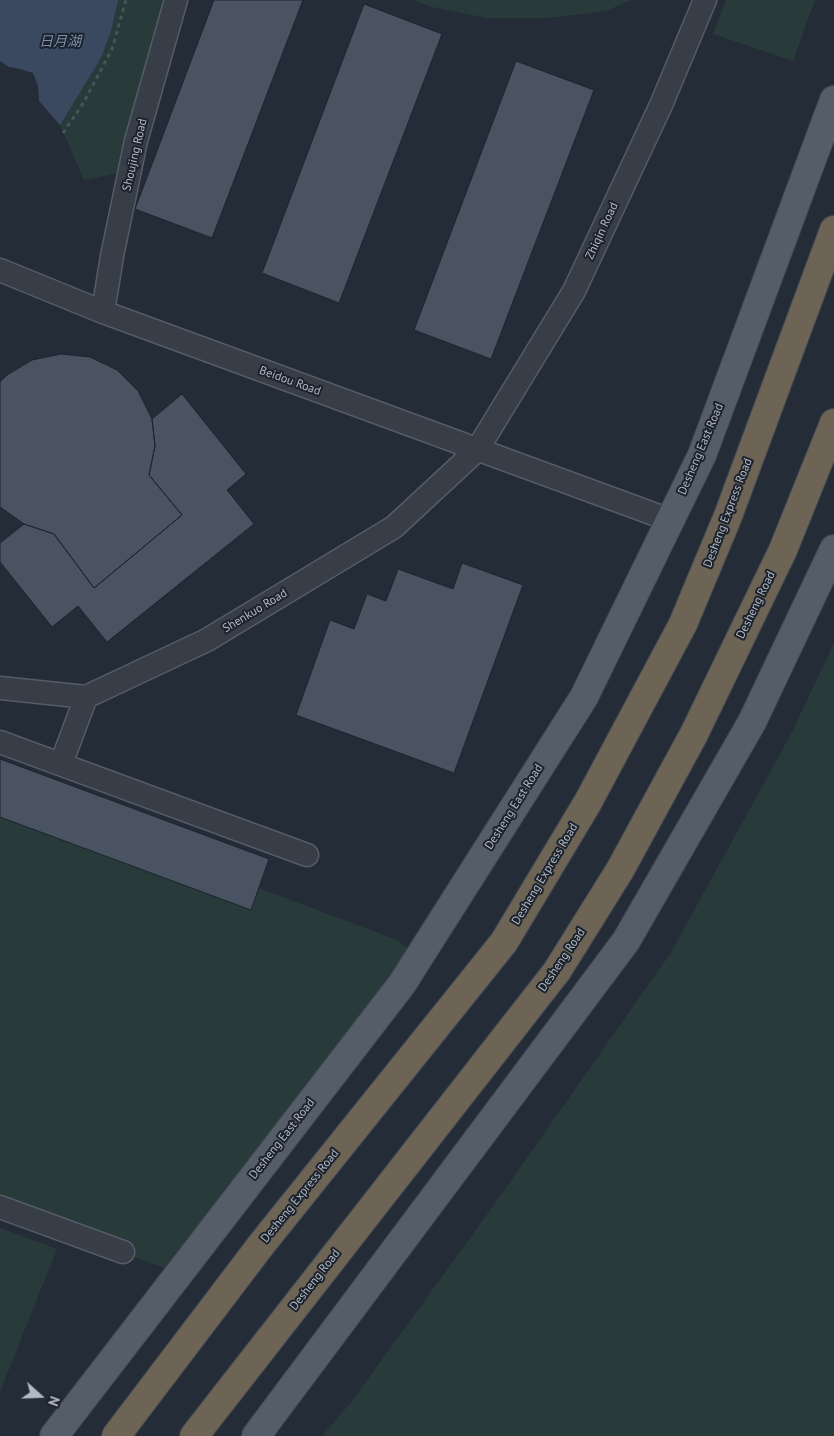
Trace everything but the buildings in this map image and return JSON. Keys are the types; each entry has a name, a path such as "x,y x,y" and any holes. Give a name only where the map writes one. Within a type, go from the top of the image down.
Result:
{"highway":[{"name":"Desheng Express Road","path":"116,1436 261,1245 504,942 588,802 683,624 728,516 834,230"},
{"name":"Desheng Road","path":"194,1436 557,971 620,870 694,734 783,550 834,424"}],"main road":[{"name":"Desheng East Road","path":"54,1436 402,984 584,697 702,455 834,100"},
{"path":"256,1436 626,941 752,722 834,549"}],"street":[{"name":"Shoujing Road","path":"103,312 114,246 136,142 176,0"},
{"name":"Zhiqin Road","path":"477,450 574,291 661,105 705,0"},
{"name":"Beidou Road","path":"0,270 103,312 670,520"},
{"name":"Shenkuo Road","path":"86,697 207,640 394,527 477,450"},
{"path":"0,688 86,697 61,764"},
{"path":"0,742 308,855"},
{"path":"0,1207 123,1252"}],"path":[{"path":"63,133 84,102 112,50 126,0"}],"shaded area":[{"path":"0,0 176,0 130,171 84,180 60,125 45,40"},
{"path":"413,0 631,0 606,11 549,18 487,18 432,7"},
{"path":"726,0 815,0 793,61 713,34"},
{"path":"834,643 834,1436 322,1436 352,1401 493,1206 670,954 791,734"},
{"path":"0,817 251,910 259,888 397,940 411,951 164,1268 0,1208"},
{"path":"0,1228 57,1249 0,1392"}],"water":[{"name":"日月湖","path":"0,0 118,0 111,31 101,58 60,125 39,101 38,86 33,73 9,67 0,61"}]}
